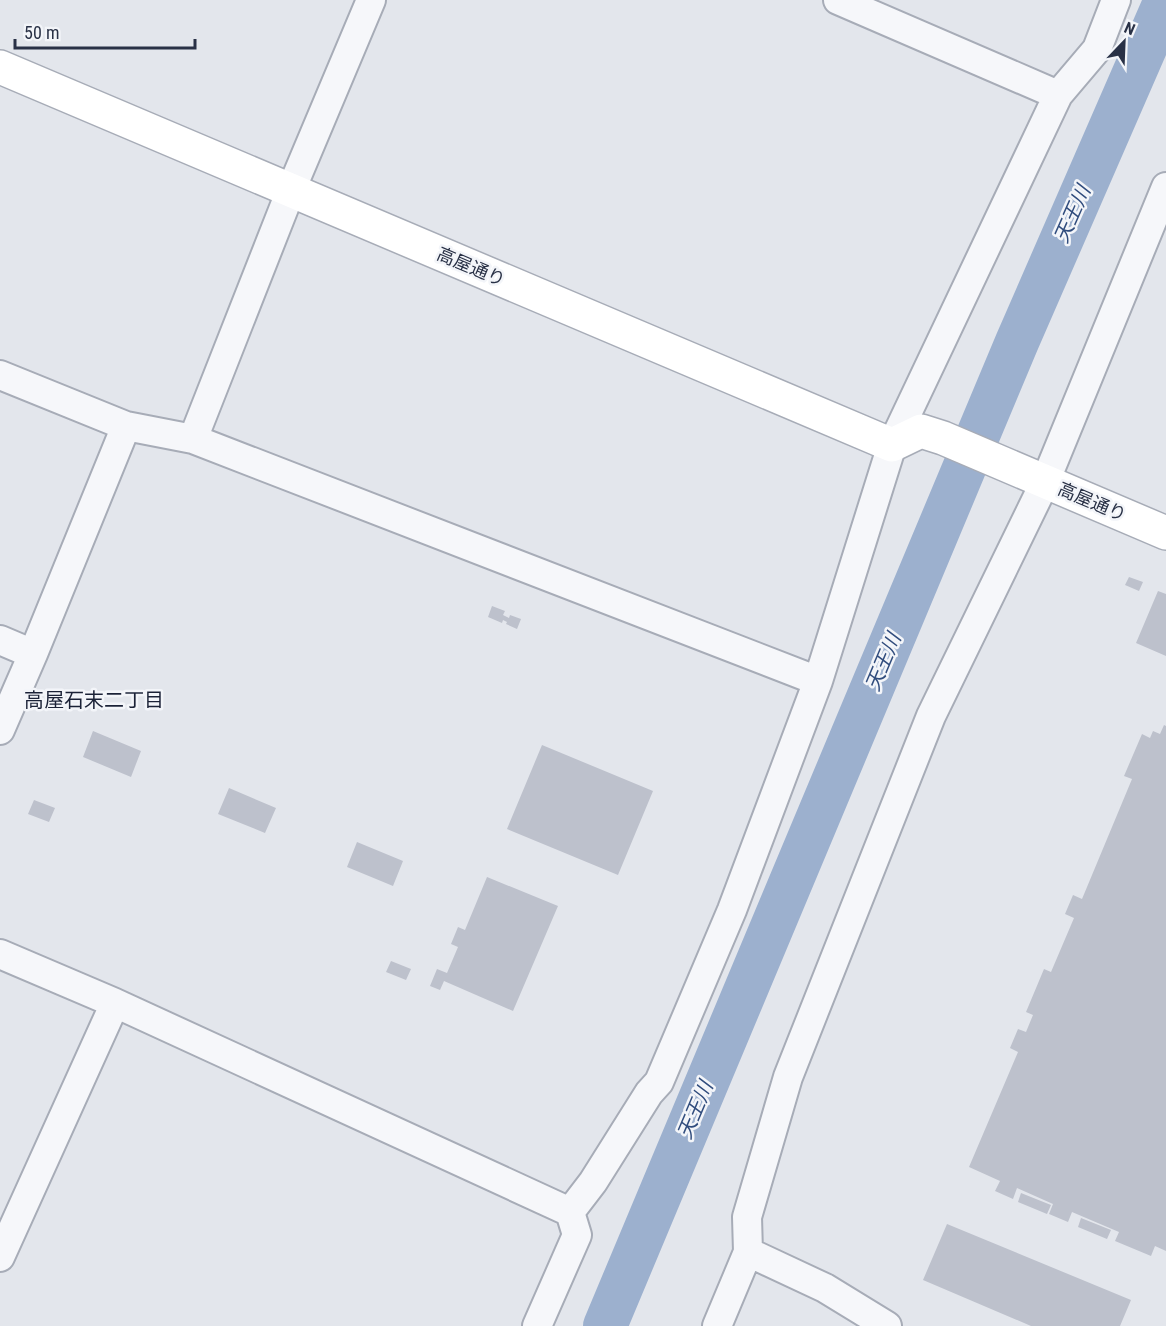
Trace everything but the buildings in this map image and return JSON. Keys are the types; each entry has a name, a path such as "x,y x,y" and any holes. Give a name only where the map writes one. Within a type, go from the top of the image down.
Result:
{"street":[{"path":"193,439 291,190 372,0"},
{"path":"838,0 1058,95"},
{"path":"570,1212 593,1182 649,1092 658,1082 732,910 818,681 892,445 1058,95 1097,49 1116,0"},
{"name":"高屋通り","path":"0,66 892,445 921,431 1166,533"},
{"path":"717,1326 748,1252 747,1217 788,1077 931,716 1031,476 1166,187"},
{"path":"0,375 126,426 193,439 818,681"},
{"path":"0,730 126,426"},
{"path":"0,640 33,654"},
{"path":"0,954 115,1003 570,1212 577,1235 537,1326"},
{"path":"0,1257 115,1003"},
{"path":"748,1252 825,1288 887,1326"}],"waterway":[{"name":"天王川","path":"605,1326 1017,342 1166,0"}],"district":[{"name":"高屋石末二丁目","path":"94,700"}]}
